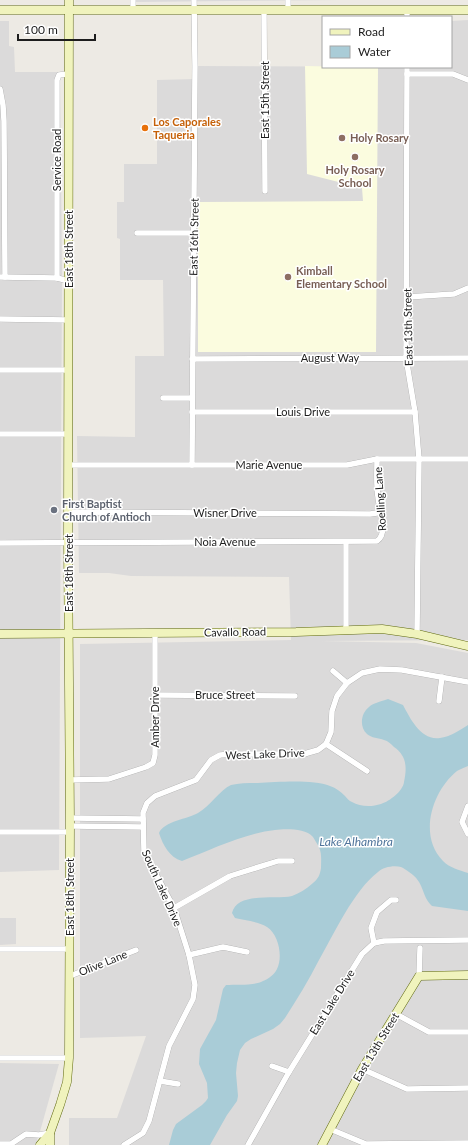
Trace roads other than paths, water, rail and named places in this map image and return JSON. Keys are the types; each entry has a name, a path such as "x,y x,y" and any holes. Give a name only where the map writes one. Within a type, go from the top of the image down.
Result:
{"main road":[{"name":"East 18th Street","path":"50,1145 50,1133 67,1082 69,1058 70,825 68,542 68,0"},
{"path":"0,10 288,10 407,14 468,10"},
{"name":"Cavallo Road","path":"0,634 296,632 382,629 417,634 468,646"},
{"path":"419,976 468,975"},
{"name":"East 13th Street","path":"322,1145 362,1069 419,976"},
{"name":"East 18th Street","path":"40,1145 50,1133"}],"street":[{"path":"133,0 133,10"},
{"name":"East 16th Street","path":"192,465 194,0"},
{"path":"288,0 288,10"},
{"name":"East 15th Street","path":"264,10 265,191"},
{"name":"East 13th Street","path":"407,68 406,358 415,412 419,459 417,634"},
{"name":"Service Road","path":"57,278 57,80 59,75 68,74"},
{"path":"407,74 453,74 468,80"},
{"path":"0,89 3,105 2,278 57,278 69,281"},
{"path":"137,232 194,232"},
{"path":"407,296 454,294 468,288"},
{"path":"0,320 69,320"},
{"name":"August Way","path":"192,359 468,358"},
{"path":"0,370 68,370"},
{"path":"163,398 192,398"},
{"name":"Louis Drive","path":"192,412 415,412"},
{"path":"0,434 68,434"},
{"name":"Marie Avenue","path":"69,465 347,465 377,460 468,459"},
{"name":"Roelling Lane","path":"377,460 378,496 381,510 381,539"},
{"name":"Wisner Drive","path":"68,512 370,514 377,513 381,510"},
{"name":"Noia Avenue","path":"0,543 346,542 377,541 381,539"},
{"path":"346,542 346,630"},
{"name":"Amber Drive","path":"69,780 109,779 146,767 153,763 155,633"},
{"path":"368,771 326,744 331,732 332,711 335,701 347,683 362,673 380,669 402,670 468,682"},
{"path":"333,672 347,683"},
{"path":"439,701 442,677"},
{"name":"Bruce Street","path":"155,695 295,696"},
{"name":"West Lake Drive","path":"143,823 143,813 147,803 155,796 196,780 211,760 220,756 232,754 304,754 318,750 326,744"},
{"path":"468,806 462,822 468,834"},
{"path":"0,832 70,825 143,823"},
{"name":"South Lake Drive","path":"124,1145 143,1133 149,1121 169,1046 194,999 195,985 189,955 174,908 144,852 143,823"},
{"path":"174,908 230,876 278,861 292,861"},
{"path":"396,900 391,900 377,912 371,928 374,943 384,941 468,940"},
{"name":"East Lake Drive","path":"248,1145 289,1072 362,954 374,943"},
{"path":"189,955 223,947 247,952"},
{"name":"East 13th Street","path":"419,976 420,948"},
{"path":"0,949 70,949"},
{"name":"Olive Lane","path":"70,976 136,950"},
{"path":"396,1014 430,1032 468,1032"},
{"path":"0,1058 69,1058"},
{"path":"272,1066 289,1072"},
{"path":"362,1069 407,1089 468,1088"},
{"path":"160,1081 178,1084"},
{"path":"330,1129 366,1144 468,1143"},
{"path":"0,1144 11,1144 26,1134 39,1135 50,1133"}],"water":[{"name":"Lake Alhambra","path":"388,699 403,705 417,728 427,736 433,738 447,736 468,725 468,766 457,771 441,790 431,814 430,827 431,839 435,851 443,861 458,870 468,873 468,911 432,906 426,898 418,880 402,867 392,866 380,870 369,880 353,901 285,1018 273,1029 245,1043 240,1050 236,1073 237,1101 227,1115 210,1145 169,1145 176,1124 202,1105 208,1098 207,1083 199,1064 200,1049 216,1020 223,989 226,985 259,983 271,976 279,964 279,946 271,931 267,927 252,921 235,918 232,913 235,906 249,899 292,896 305,889 316,880 320,873 321,852 313,837 309,834 284,829 240,838 182,861 170,854 162,842 159,833 171,823 198,813 227,787 237,784 314,782 334,788 355,804 374,806 388,801 399,792 403,785 406,772 404,758 388,742 367,734 364,731 362,720 366,710 373,704"}],"place":[{"name":"Los Caporales Taqueria","path":"145,128"},
{"name":"Holy Rosary","path":"342,138"},
{"name":"Holy Rosary School","path":"355,157"},
{"name":"Kimball Elementary School","path":"288,277"},
{"name":"First Baptist Church of Antioch","path":"54,510"}]}
